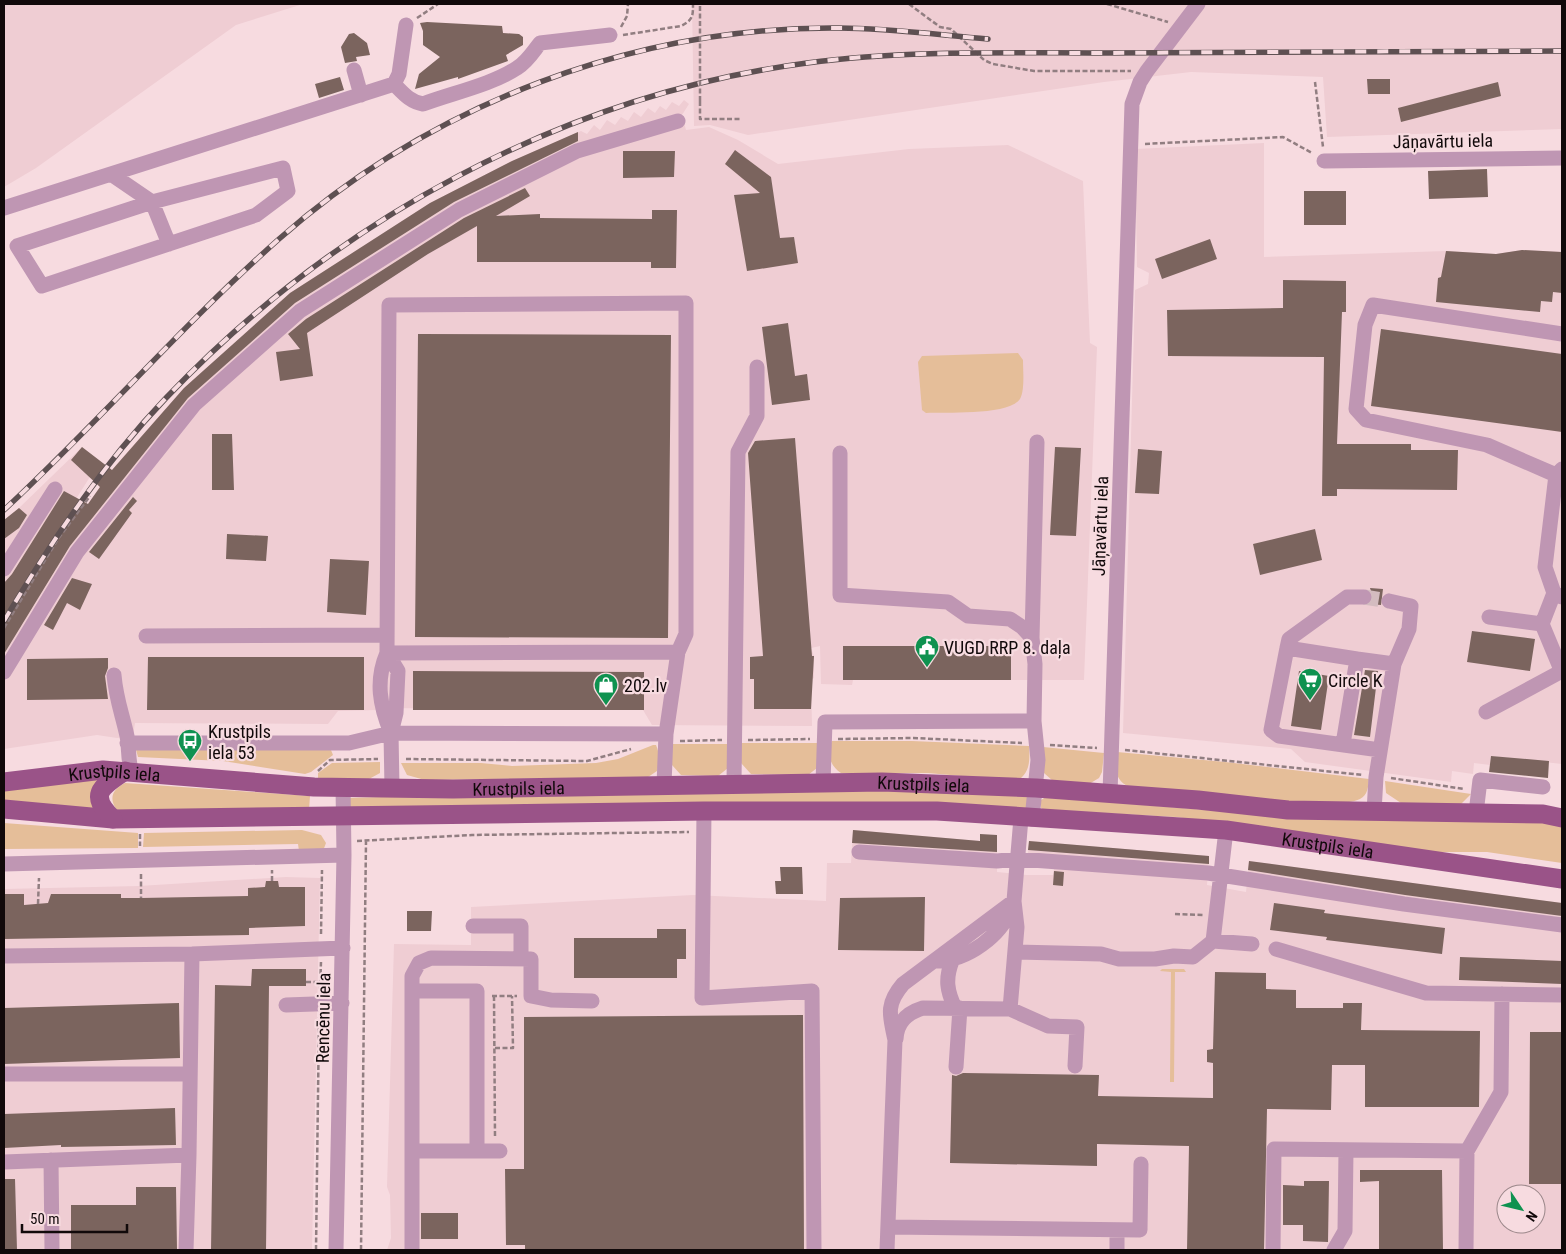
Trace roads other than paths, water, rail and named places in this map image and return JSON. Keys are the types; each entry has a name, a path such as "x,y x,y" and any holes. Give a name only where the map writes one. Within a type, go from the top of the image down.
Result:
{"main road":[{"name":"Krustpils iela","path":"4,782 103,770 128,770 314,787 453,789 882,782 1036,788 1198,800 1288,810 1476,812 1543,814 1562,818"},
{"path":"113,819 101,808 98,799 101,790 108,782 128,770"},
{"name":"Krustpils iela","path":"4,809 113,819 704,811 937,811 1226,830 1562,879"},
{"path":"1444,862 1474,859 1506,860 1562,868"}],"street":[{"name":"Jāņavārtu iela","path":"1110,794 1132,104 1140,82 1147,71 1198,4"},
{"path":"4,208 394,84 399,74 406,25"},
{"path":"394,84 406,97 423,104 510,72 528,60 540,43 610,35"},
{"path":"354,70 361,95"},
{"path":"4,672 77,552 194,406 300,311 459,210 577,151 678,121"},
{"name":"Jāņavārtu iela","path":"1324,161 1562,158"},
{"path":"283,168 288,191 256,215 169,244 42,286 17,246 152,202 283,168"},
{"path":"110,174 152,202 169,244"},
{"path":"392,788 391,733 381,708 380,667 387,653 389,305 686,303 686,634 678,652 666,738 664,785"},
{"path":"1542,624 1558,595 1545,567 1559,472 1487,445 1366,420 1356,409 1365,325 1373,305 1562,334"},
{"path":"734,783 737,688 738,452 757,416 757,368"},
{"path":"1010,1009 1017,928 1014,901 1018,859 1036,788 1038,760 1034,721 1035,664 1032,638 1037,442"},
{"path":"840,453 840,595 948,602 968,616 1010,618 1032,638"},
{"path":"4,569 9,556 55,488"},
{"path":"1364,596 1347,597 1289,639 1271,730 1279,736 1380,750"},
{"path":"1374,812 1376,777 1394,664 1409,629 1412,611 1411,606 1390,601"},
{"path":"1489,616 1542,624"},
{"path":"1486,712 1562,671 1542,624"},
{"path":"146,636 387,635"},
{"path":"1287,648 1394,664"},
{"path":"387,653 678,652"},
{"path":"1343,744 1357,658"},
{"path":"114,675 116,700 127,743 128,770"},
{"path":"823,783 826,722 1034,721"},
{"path":"127,743 349,743 391,733 666,738"},
{"path":"1476,812 1480,780 1542,787"},
{"name":"Rencēnu iela","path":"336,1250 343,948 343,786"},
{"path":"704,811 702,998 812,991 814,1250"},
{"path":"1213,941 1226,830"},
{"path":"4,864 325,856 344,848"},
{"path":"859,852 987,861 1018,859 1208,873 1404,904 1562,925"},
{"path":"936,961 952,961 993,936 1011,910 1014,901"},
{"path":"895,1040 889,1013 894,993 918,971 936,961 1014,901"},
{"path":"473,926 521,926 521,959"},
{"path":"1015,952 1101,954 1119,959 1155,959 1174,956 1193,957 1213,941 1252,944"},
{"path":"4,956 192,954 343,948"},
{"path":"1276,949 1426,994 1562,995"},
{"path":"186,1250 192,954"},
{"path":"412,1250 412,976 419,964 431,958 531,959 531,996 592,1002"},
{"path":"1155,959 1174,965 1193,967"},
{"path":"952,961 947,973 947,991 957,1008 956,1067"},
{"path":"412,991 477,991 477,1151"},
{"path":"1466,1250 1467,1151 1501,1092 1502,994"},
{"path":"286,1005 342,1003"},
{"path":"887,1250 896,1029 911,1012 923,1008 1010,1009 1048,1026 1077,1027 1076,1066"},
{"path":"4,1074 190,1074"},
{"path":"1273,1250 1274,1149 1467,1151"},
{"path":"1334,1250 1345,1231 1346,1150"},
{"path":"412,1151 498,1151"},
{"path":"4,1162 189,1156"},
{"path":"51,1160 52,1250"},
{"path":"888,1227 1140,1230 1141,1164"},
{"path":"1117,1230 1117,1250"}],"tunnel":[{"path":"1364,597 1389,601"}],"railway":[{"path":"4,510 243,271 279,239 339,191 402,149 470,112 540,82 613,58 687,41 763,31 839,28 895,30 988,39"},
{"path":"4,621 59,533 120,450 166,398 232,334 303,275 378,223 458,176 541,136 628,104 716,79 807,63 880,56 990,53 1562,51"}],"place":[{"name":"VUGD RRP 8. daļa","path":"927,668"},
{"name":"Circle K","path":"1310,701"},
{"name":"202.lv","path":"606,706"},
{"name":"Krustpils iela 53","path":"190,762"}]}
